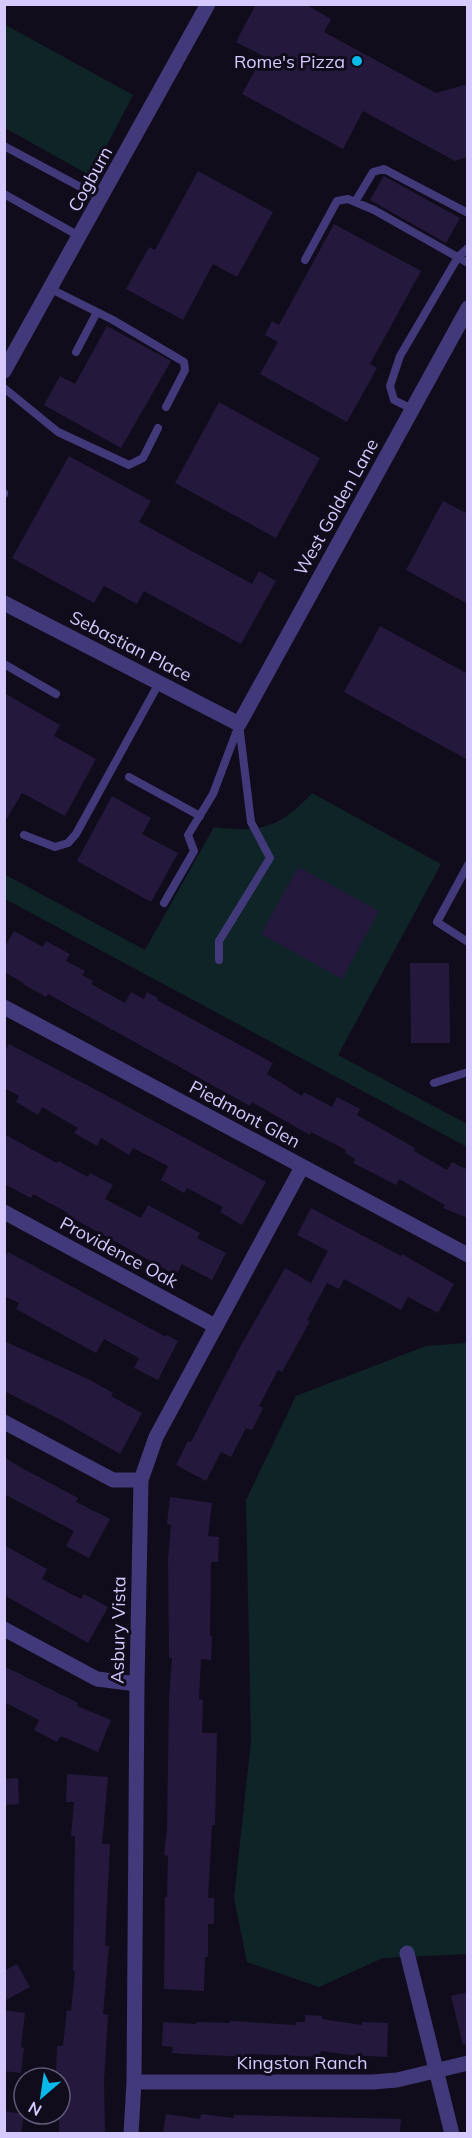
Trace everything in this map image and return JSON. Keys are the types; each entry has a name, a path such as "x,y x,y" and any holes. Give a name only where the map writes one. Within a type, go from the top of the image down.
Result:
{"street":[{"name":"Cogburn","path":"4,371 208,4"},
{"name":"West Golden Lane","path":"239,724 468,308"},
{"name":"Sebastian Place","path":"4,603 239,724"},
{"name":"Piedmont Glen","path":"4,1007 468,1255"},
{"name":"Asbury Vista","path":"131,2133 134,2082 141,1480 156,1437 302,1167"},
{"name":"Providence Oak","path":"4,1212 215,1326"},
{"path":"4,1422 113,1480 141,1480"},
{"path":"4,1629 97,1678 137,1684"},
{"path":"407,1953 452,2133"},
{"name":"Kingston Ranch","path":"134,2082 373,2082 397,2080 468,2063"}],"lane":[{"path":"4,146 101,198"},
{"path":"356,202 373,172 384,169 468,213"},
{"path":"4,194 80,237"},
{"path":"305,260 337,201 348,199 374,210 468,263"},
{"path":"412,409 394,400 390,386 400,356 458,258 468,248"},
{"path":"51,290 97,312 184,362 185,370 166,407"},
{"path":"76,352 97,312"},
{"path":"4,388 58,432 129,465 143,458 158,428"},
{"path":"4,664 56,694"},
{"path":"24,835 55,848 68,843 76,834 159,683"},
{"path":"164,903 194,851 188,836 213,794 239,724"},
{"path":"219,960 219,941 270,858 251,822 239,724"},
{"path":"129,777 200,816"},
{"path":"468,865 436,922 468,942"},
{"path":"434,1083 468,1072"}],"green space":[{"path":"4,24 133,95 91,176 5,128"},
{"path":"312,793 441,864 338,1055 467,1124 467,1147 5,899 4,874 145,950 214,827 244,829 268,825 290,814"},
{"path":"467,1343 467,1954 383,1958 319,1987 247,1962 234,1898 251,1741 246,1500 296,1396 426,1346"}],"building":[{"path":"256,4 305,4 331,19 324,32 436,93 468,84 468,157 455,161 363,111 343,149 242,94 263,56 236,42"},
{"path":"198,171 273,212 237,277 213,264 183,320 126,289 149,247 155,250"},
{"path":"384,176 460,218 446,243 370,200"},
{"path":"334,224 421,271 370,364 377,368 347,422 260,374 278,342 265,335 272,321 279,325"},
{"path":"107,326 171,361 121,448 44,405 60,376 75,384"},
{"path":"219,402 320,458 276,538 175,483"},
{"path":"69,456 151,501 139,522 252,584 259,571 276,581 241,644 144,591 137,604 104,586 94,603 12,558"},
{"path":"443,501 468,514 468,604 406,570"},
{"path":"380,626 468,674 468,760 344,692"},
{"path":"4,693 60,725 54,736 96,759 65,816 22,793 4,823"},
{"path":"112,796 151,818 142,834 178,853 151,902 77,861"},
{"path":"298,867 379,911 342,979 261,934"},
{"path":"14,931 43,947 46,941 70,954 66,961 85,971 82,975 93,981 91,984 125,1003 131,992 144,999 147,992 158,998 157,1000 273,1063 267,1074 302,1096 304,1092 332,1107 337,1097 360,1109 357,1115 415,1148 414,1151 447,1170 452,1162 468,1170 468,1218 443,1208 445,1205 399,1179 396,1185 353,1163 355,1159 345,1153 346,1150 311,1132 310,1135 252,1102 250,1106 48,994 46,997 4,972 4,948"},
{"path":"410,963 449,963 450,1043 411,1043"},
{"path":"9,1044 266,1182 242,1225 220,1212 223,1207 187,1188 184,1193 161,1180 168,1166 133,1148 129,1155 101,1138 97,1146 74,1133 78,1128 42,1107 38,1115 16,1102 19,1096 4,1088 4,1053"},
{"path":"4,1134 57,1163 58,1161 88,1177 90,1173 113,1185 105,1199 141,1218 148,1205 200,1233 197,1238 226,1253 212,1280 182,1264 176,1275 33,1194 31,1198 4,1184"},
{"path":"311,1208 401,1256 402,1254 454,1284 438,1313 408,1297 401,1310 344,1279 339,1289 327,1283 307,1320 310,1321 282,1372 278,1370 259,1406 263,1408 252,1430 246,1428 231,1457 221,1452 206,1481 176,1465 188,1441 191,1442 239,1349 285,1268 311,1283 328,1251 297,1235"},
{"path":"8,1252 166,1337 167,1335 178,1341 158,1380 134,1368 139,1358 104,1339 96,1353 16,1309 19,1303 4,1296 4,1259"},
{"path":"4,1341 90,1380 113,1393 111,1396 142,1413 120,1454 4,1391"},
{"path":"4,1457 78,1498 76,1502 110,1519 89,1558 66,1546 74,1531 4,1494"},
{"path":"170,1497 212,1503 208,1536 219,1537 218,1562 211,1562 211,1660 201,1659 199,1699 203,1700 202,1733 217,1733 215,1825 212,1825 208,1898 214,1898 214,1924 208,1924 208,1957 205,1957 204,1991 164,1989 168,1856 164,1855 167,1830 169,1699 172,1658 169,1658 168,1559 171,1525 167,1524"},
{"path":"4,1545 47,1569 42,1579 81,1599 84,1594 108,1607 88,1643 4,1595"},
{"path":"4,1666 78,1703 77,1706 111,1720 98,1752 61,1736 57,1742 34,1730 39,1720 4,1702"},
{"path":"67,1774 108,1777 102,1844 110,1844 105,1946 109,1946 103,2014 108,2015 104,2081 105,2133 59,2133 59,2126 72,2126 72,2066 56,2066 57,2046 63,2046 67,2010 71,2011 75,1971 73,1971 75,1836 71,1836 74,1802 66,1802"},
{"path":"18,1778 19,1804 4,1805 4,1779"},
{"path":"17,1964 30,1987 4,2001 4,1971"},
{"path":"468,1992 468,2044 463,2045 451,1996"},
{"path":"4,2010 25,2013 21,2047 24,2048 22,2066 12,2066 12,2072 4,2071"},
{"path":"305,2015 322,2016 322,2019 362,2025 362,2022 388,2023 387,2057 321,2051 320,2057 184,2054 172,2053 173,2047 162,2046 163,2022 196,2024 197,2022 230,2023 230,2021 296,2025 296,2022 305,2022"},
{"path":"4,2111 12,2112 12,2126 22,2126 21,2133 4,2133"},
{"path":"166,2114 200,2119 201,2114 234,2118 234,2115 401,2119 400,2133 163,2133"}],"place":[{"name":"Rome's Pizza","path":"357,61"}]}
